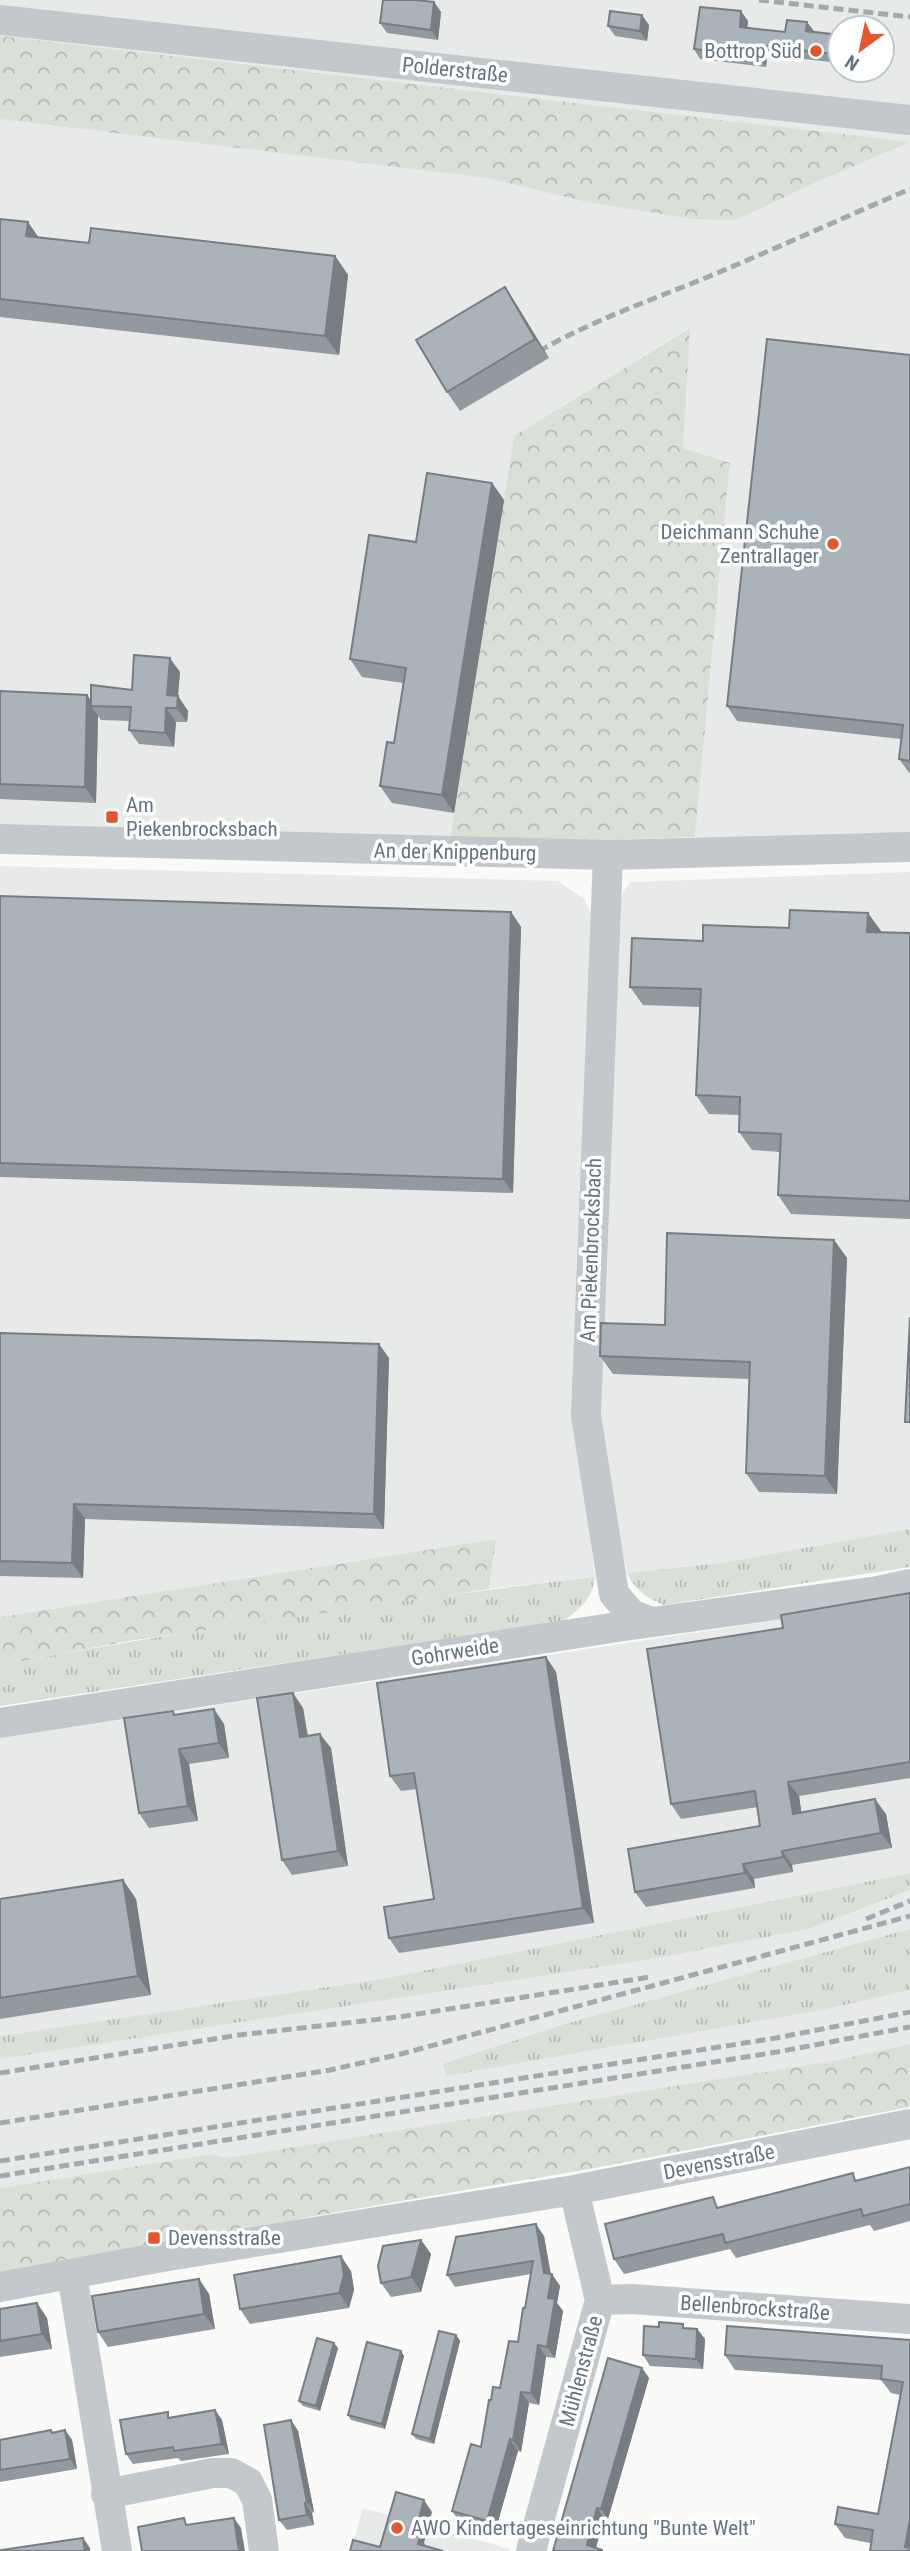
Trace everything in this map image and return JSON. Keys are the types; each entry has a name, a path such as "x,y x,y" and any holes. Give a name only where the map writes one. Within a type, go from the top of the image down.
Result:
{"street":[{"name":"Polderstraße","path":"0,20 910,120"},
{"name":"An der Knippenburg","path":"0,839 608,855 910,847"},
{"name":"Am Piekenbrocksbach","path":"608,855 586,1415 614,1594 631,1614 651,1622"},
{"name":"Gohrweide","path":"0,1723 910,1584"},
{"name":"Devensstraße","path":"0,2287 573,2190 910,2124"},
{"name":"Mühlenstraße","path":"531,2551 600,2300 573,2190"},
{"path":"72,2274 117,2551"},
{"name":"Bellenbrockstraße","path":"600,2300 632,2299 910,2319"},
{"path":"106,2494 212,2473 231,2473 248,2482 257,2500 264,2551"}],"shaded area":[{"path":"0,0 910,0 910,836 695,837 730,464 683,448 689,328 514,436 450,839 0,825"},
{"path":"0,866 558,881 584,899 594,920 575,1413 595,1577 489,1589 496,1539 0,1617"},
{"path":"910,872 910,1529 720,1563 627,1573 611,1508 599,1390 619,901 630,882"},
{"path":"910,1600 910,1873 382,1979 0,2036 0,1738"},
{"path":"910,1890 910,2044 838,2060 392,2132 226,2158 211,2154 0,2188 0,2059 647,1960 809,1929"},
{"name":"AWO Kindertageseinrichtung \"Bunte Welt\"","path":"363,2508 510,2549 351,2551"}],"green space":[{"path":"0,36 910,142 736,220 692,219 587,202 488,178 0,119"},
{"path":"690,328 683,448 730,463 695,837 607,840 450,839 514,436"},
{"path":"910,1529 910,1567 664,1605 642,1593 627,1573 720,1563"},
{"path":"496,1539 489,1589 129,1641 0,1665 0,1617"},
{"path":"595,1577 591,1592 584,1603 563,1621 0,1706 0,1665 297,1616"},
{"path":"910,1873 910,1890 809,1929 647,1960 0,2059 0,2036 382,1979"},
{"path":"910,1929 910,1990 821,2010 446,2076 443,2064 565,2024"},
{"path":"910,2044 910,2107 595,2168 309,2217 66,2270 0,2281 0,2188 211,2154 226,2158 838,2060"}],"building":[{"path":"383,0 434,2 431,30 380,23"},
{"path":"700,7 741,11 740,27 785,32 787,20 807,22 806,31 826,33 826,53 760,45 759,57 694,49"},
{"path":"610,11 642,15 640,31 608,26"},
{"path":"0,219 28,222 26,236 89,243 91,228 335,256 325,336 0,299"},
{"path":"505,287 535,339 447,392 416,340"},
{"name":"Deichmann Schuhe Zentrallager","path":"767,339 910,355 910,761 899,759 903,725 727,706"},
{"path":"427,473 492,483 442,795 380,786 387,742 394,743 406,668 350,659 369,535 416,542"},
{"path":"134,655 170,658 167,695 178,696 177,708 166,708 165,733 129,730 131,707 91,706 91,685 132,690"},
{"path":"0,691 87,695 85,787 0,784"},
{"path":"0,896 511,912 503,1179 0,1163"},
{"path":"790,910 868,913 867,932 910,933 910,1201 778,1195 781,1134 739,1132 740,1097 696,1095 701,989 630,987 632,938 703,941 703,925 789,928"},
{"path":"667,1233 834,1240 825,1476 746,1473 750,1362 600,1356 601,1323 665,1325"},
{"path":"910,1317 910,1422 905,1422"},
{"path":"0,1333 379,1344 374,1514 74,1504 72,1563 0,1561"},
{"path":"910,1593 910,1762 788,1782 793,1814 875,1799 881,1833 782,1851 783,1857 743,1864 745,1873 635,1892 628,1849 760,1826 755,1791 671,1804 647,1649 783,1628 781,1615"},
{"path":"546,1657 583,1908 389,1938 384,1907 434,1899 414,1773 390,1776 377,1683"},
{"path":"293,1693 300,1737 320,1734 338,1851 282,1860 257,1698"},
{"path":"214,1709 219,1743 179,1749 188,1806 139,1813 124,1718"},
{"path":"123,1880 138,1976 0,1998 0,1899"},
{"path":"910,2167 910,2204 863,2216 861,2209 725,2243 723,2234 614,2259 605,2224 713,2197 717,2208 853,2173 855,2181"},
{"path":"536,2224 544,2273 552,2274 548,2298 555,2299 547,2347 538,2345 531,2393 521,2392 513,2440 510,2439 487,2521 452,2511 471,2444 481,2447 489,2400 493,2387 500,2388 509,2341 518,2342 533,2261 447,2275 456,2237"},
{"path":"421,2240 411,2277 381,2283 378,2266 383,2246"},
{"path":"341,2256 344,2275 339,2293 240,2309 234,2275"},
{"path":"199,2279 204,2314 98,2332 92,2296"},
{"path":"37,2303 42,2334 0,2341 0,2309"},
{"path":"659,2322 683,2324 683,2328 697,2329 696,2359 643,2355 644,2326 659,2327"},
{"path":"727,2326 910,2340 910,2519 905,2547 910,2548 910,2551 870,2551 873,2530 835,2524 838,2507 878,2514 903,2382 881,2379 882,2366 725,2355"},
{"path":"439,2331 456,2335 430,2439 412,2434"},
{"path":"317,2338 334,2343 316,2406 299,2401"},
{"path":"367,2342 401,2351 382,2424 348,2415"},
{"path":"608,2358 642,2368 601,2509 597,2508 587,2545 602,2551 553,2551"},
{"path":"215,2410 222,2444 126,2454 120,2420 168,2412 168,2418"},
{"path":"291,2420 307,2502 307,2515 279,2520 264,2425"},
{"path":"51,2430 52,2433 65,2430 70,2459 0,2470 0,2440"},
{"path":"396,2492 424,2500 414,2536 420,2537 418,2544 443,2551 350,2551 353,2540 380,2547"},
{"path":"184,2518 186,2525 234,2518 239,2551 142,2551 138,2527"},
{"path":"83,2538 85,2551 1,2551 1,2550"}],"railway":[{"path":"759,0 910,17"},
{"path":"526,359 593,324 910,189"},
{"path":"866,1919 910,1901"},
{"path":"0,2123 330,2070 401,2054 910,1916"},
{"path":"0,2073 239,2035 399,2017 650,1977"},
{"path":"0,2161 776,2038 910,2012"},
{"path":"0,2176 777,2052 910,2027"}],"place":[{"name":"Bottrop Süd","path":"816,51"},
{"name":"Deichmann Schuhe Zentrallager","path":"833,544"},
{"name":"Am Piekenbrocksbach","path":"112,817"},
{"name":"Devensstraße","path":"154,2238"},
{"name":"AWO Kindertageseinrichtung \"Bunte Welt\"","path":"397,2528"}]}
